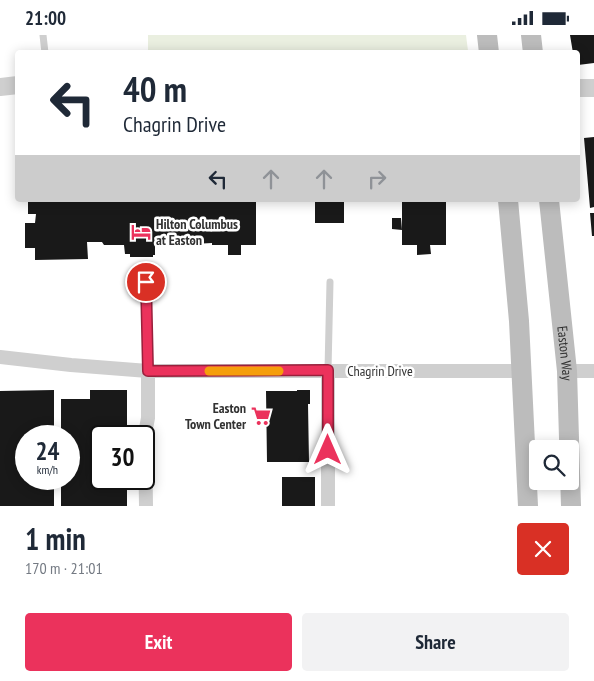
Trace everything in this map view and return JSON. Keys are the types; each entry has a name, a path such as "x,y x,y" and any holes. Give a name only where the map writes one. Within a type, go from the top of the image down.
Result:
{"main road":[{"path":"486,35 488,50"},
{"path":"531,35 533,50"},
{"path":"508,202 519,321 528,506"},
{"name":"Easton Way","path":"549,202 567,371 571,506"}],"street":[{"path":"0,87 15,85"},
{"path":"580,88 594,88"},
{"name":"Chagrin Drive","path":"0,357 148,371 521,371"},
{"path":"328,370 328,506"},
{"path":"146,506 145,439 148,418 148,371"},
{"path":"567,371 594,371"}],"lane":[{"path":"43,35 45,50"},
{"path":"146,282 148,371"},
{"path":"328,370 330,282"}],"shaded area":[{"path":"148,35 466,35 468,50 148,50"}],"building":[{"path":"570,35 594,35 594,63 580,65 580,50 572,50"},
{"path":"594,137 594,207 590,208 584,138"},
{"name":"Hilton Columbus at Easton","path":"28,202 256,202 256,245 241,245 241,255 228,255 228,245 212,245 212,243 193,244 193,247 155,245 155,255 153,257 130,257 130,254 125,254 124,245 104,245 102,242 87,242 88,259 35,260 35,248 25,248 25,223 35,223 36,214 28,214"},
{"path":"315,202 344,202 344,223 315,223"},
{"path":"402,202 446,202 446,245 430,245 431,254 417,255 417,245 402,245"},
{"path":"590,213 594,213 594,236 592,236"},
{"path":"392,218 401,218 402,230 392,229"},
{"path":"54,390 54,425 15,425 15,490 54,490 54,506 0,506 0,391"},
{"path":"90,390 127,390 127,425 90,425 90,490 127,490 127,506 61,506 61,490 80,490 80,425 61,425 61,399 90,399"},
{"path":"310,390 310,404 308,404 309,462 267,462 266,391"},
{"path":"282,477 315,477 315,506 282,506"}],"slow traffic":[{"path":"209,371 279,371"}],"place":[{"name":"Hilton Columbus at Easton","path":"141,232"},
{"name":"Easton Town Center","path":"261,416"}],"route":[{"path":"146,282 148,371 328,370 328,450"}]}
